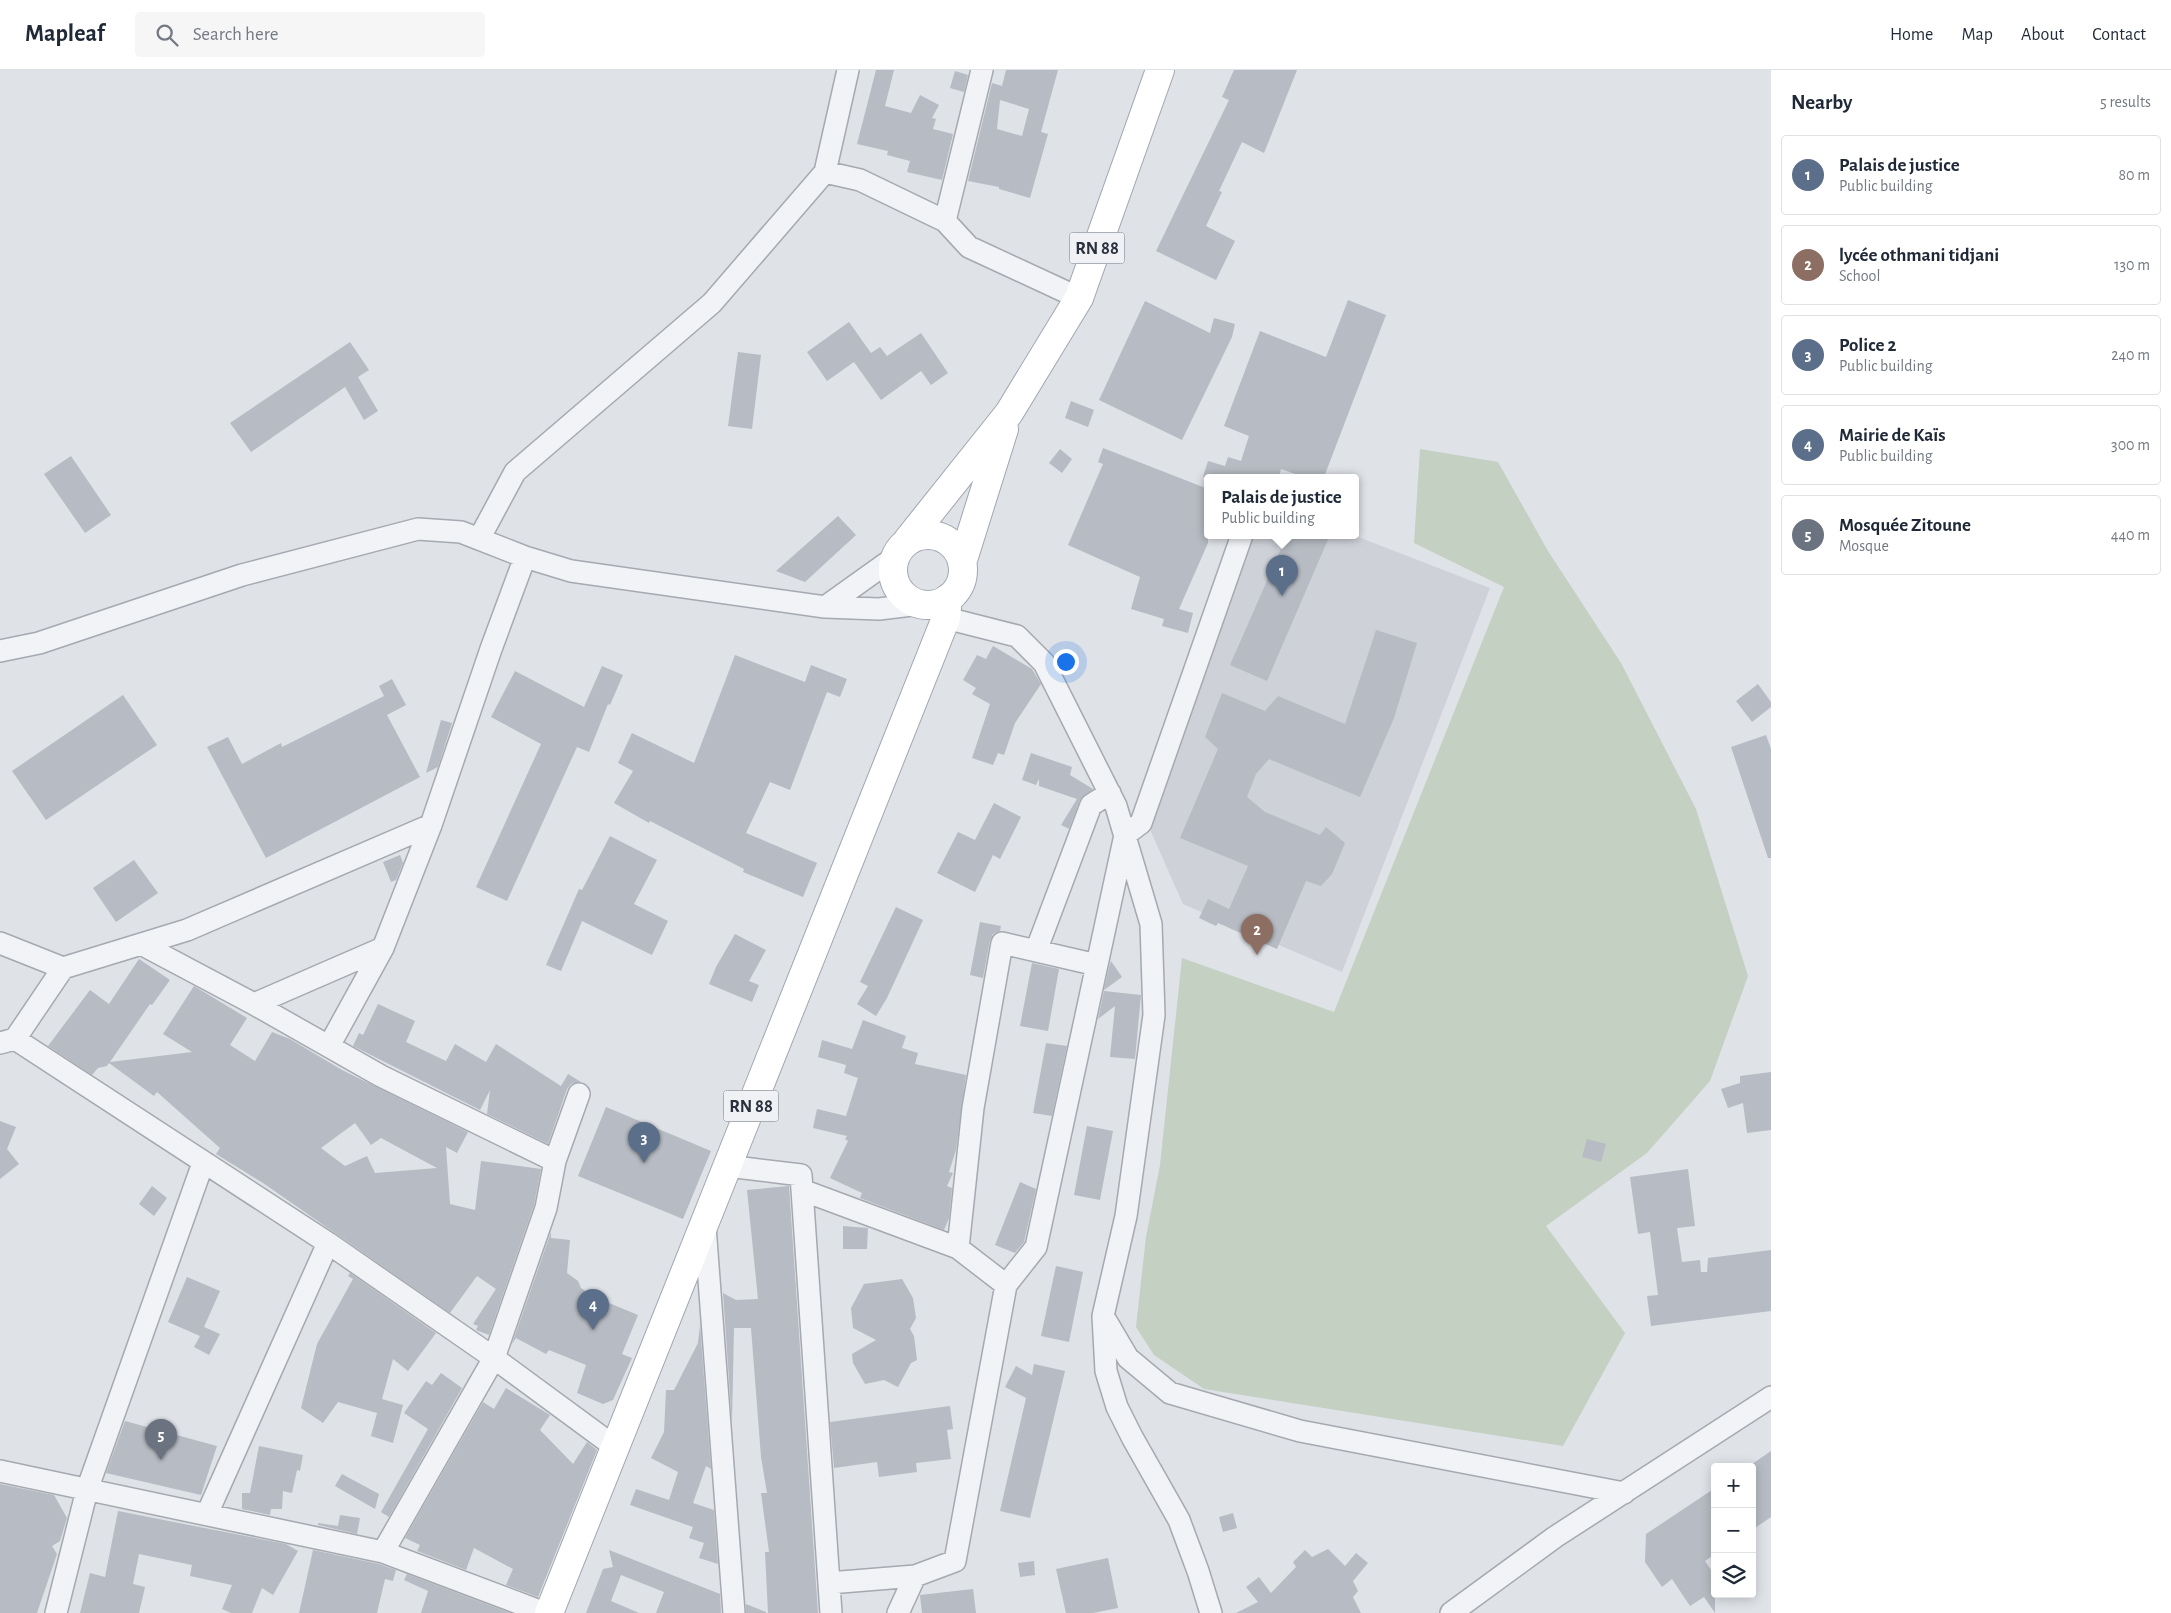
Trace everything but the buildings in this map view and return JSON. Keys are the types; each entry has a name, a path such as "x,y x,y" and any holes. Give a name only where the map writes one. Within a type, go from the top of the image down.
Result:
{"main road":[{"name":"RN 88","path":"901,549 1009,413 1080,298 1160,70"},
{"name":"RN 88","path":"962,562 1009,413"},
{"path":"925,534 945,539 953,545 962,562 960,582 947,608 939,603 920,604 910,600 896,586 893,572 901,549 925,534"},
{"name":"RN 88","path":"549,1613 706,1226 727,1166 947,608"}],"street":[{"path":"479,539 515,472 712,303 825,172 848,70"},
{"path":"945,220 982,70"},
{"path":"825,172 860,180 945,220 969,248 1080,298"},
{"path":"0,651 39,642 242,575 418,529 461,532 525,557 571,571 825,607 879,609 920,604"},
{"path":"829,1583 915,1576 955,1561 1006,1285 1036,1247 1125,836 1141,823 1241,539"},
{"path":"825,607 901,549"},
{"path":"329,1046 384,948 431,824 491,649 525,557"},
{"path":"947,608 1017,636 1044,663 1110,793 1151,924 1154,1015 1126,1216 1103,1316 1106,1371 1117,1407 1179,1520 1211,1613"},
{"path":"1036,951 1091,805 1110,793"},
{"path":"431,824 187,930 63,968 8,1041 328,1243 494,1358 616,1447"},
{"path":"0,943 63,968"},
{"path":"958,1248 973,1108 1002,943 1097,965"},
{"path":"141,944 254,1004 381,1076 555,1161"},
{"path":"254,1004 384,948"},
{"path":"383,1552 494,1358 546,1208 555,1161 579,1094"},
{"path":"56,1613 87,1490 204,1164"},
{"path":"727,1166 801,1175 831,1613"},
{"path":"802,1190 958,1248 1006,1285"},
{"path":"706,1226 734,1613"},
{"path":"207,1514 328,1243"},
{"path":"1103,1316 1128,1358 1170,1393 1300,1431 1624,1493"},
{"path":"1451,1613 1555,1537 1624,1493 1768,1394"},
{"path":"0,1471 383,1552 545,1613"},
{"path":"898,1613 915,1576"}],"shaded area":[{"path":"1359,537 1490,588 1342,972 1183,904 1148,825 1251,539 1359,539"}],"green space":[{"path":"1420,449 1498,462 1548,551 1621,663 1696,809 1748,976 1710,1081 1647,1153 1546,1226 1625,1333 1563,1446 1204,1389 1154,1355 1136,1327 1146,1237 1160,1165 1182,958 1334,1012 1504,587 1414,543"}],"place":[{"name":"Palais de justice","path":"1282,596"},
{"name":"lycée othmani tidjani","path":"1257,955"},
{"name":"Police 2","path":"644,1163"},
{"name":"Mairie de Kaïs","path":"593,1330"},
{"name":"Mosquée Zitoune","path":"161,1460"}]}
